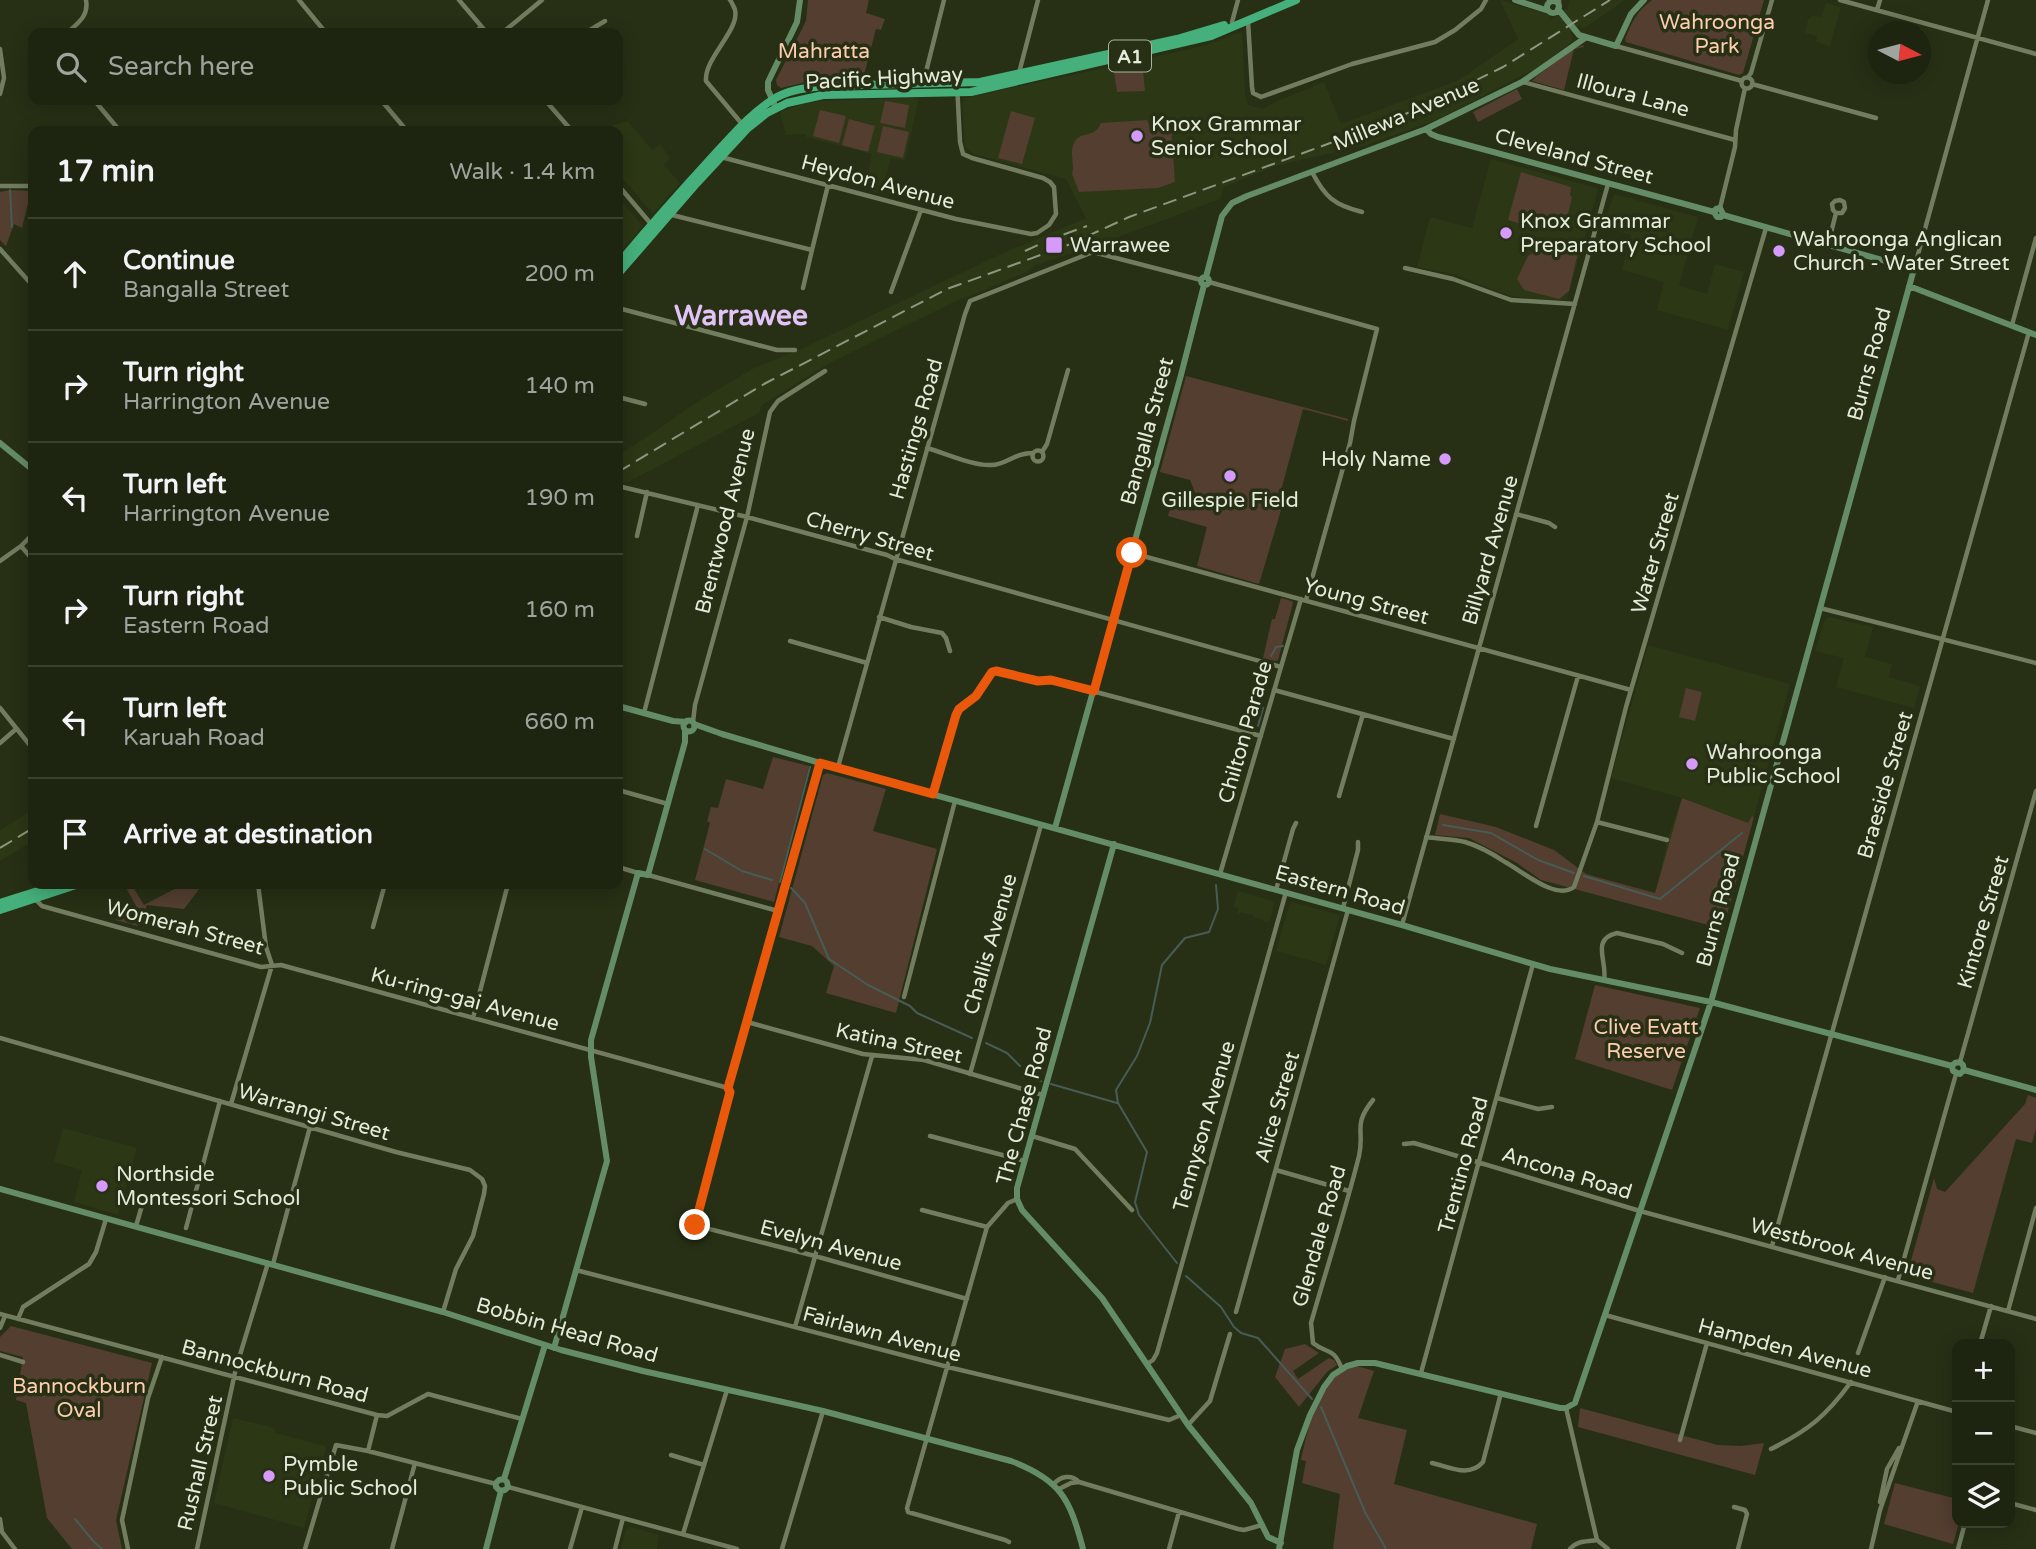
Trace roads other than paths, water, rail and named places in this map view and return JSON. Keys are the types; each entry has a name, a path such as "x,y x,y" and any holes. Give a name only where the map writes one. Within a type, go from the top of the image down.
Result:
{"highway":[{"name":"Pacific Highway","path":"623,268 743,124 774,104 823,95 957,88 1196,34 1283,0"},
{"name":"Pacific Highway","path":"623,258 652,225 784,94 807,88 922,85 978,90 1211,36 1296,0"},
{"path":"0,902 43,889"},
{"path":"0,910 64,889"}],"street":[{"path":"72,28 84,17 87,10 86,0"},
{"path":"299,0 322,28"},
{"path":"459,0 481,27"},
{"path":"508,28 542,0"},
{"path":"730,0 735,9 735,19 706,74 706,81 743,124"},
{"path":"774,104 768,90 769,80 797,22 800,0"},
{"path":"922,85 944,0"},
{"path":"1018,74 1038,0"},
{"path":"1232,22 1238,0"},
{"path":"1248,20 1253,93 1261,97 1352,64 1435,42 1481,9 1486,0"},
{"path":"1515,0 1555,12 1559,5"},
{"path":"1616,46 1631,14 1644,0"},
{"path":"1742,81 1751,73 1772,0"},
{"path":"1840,0 2036,54"},
{"path":"1877,10 1880,0"},
{"name":"Burns Road","path":"1566,1408 1575,1403 1711,1002 1988,0"},
{"path":"1549,11 1547,6 1550,1"},
{"path":"1537,6 1555,1 1578,33 1585,38 1742,81"},
{"path":"591,28 605,21"},
{"name":"Millewa Avenue","path":"1231,204 1426,129 1522,82 1585,38"},
{"path":"0,49 4,78 0,94"},
{"path":"1748,77 1752,84"},
{"path":"1719,212 1745,88 1742,81"},
{"name":"Illoura Lane","path":"1522,82 1735,139"},
{"path":"1745,88 1752,84"},
{"path":"1752,84 1876,118"},
{"name":"Heydon Avenue","path":"720,157 1028,234 1045,228 1055,218 1052,184 1043,178 963,154 957,88"},
{"path":"98,105 116,126"},
{"path":"385,105 403,126"},
{"path":"549,105 568,126"},
{"name":"Cleveland Street","path":"1426,129 1438,137 1719,212 1766,228 1914,269"},
{"path":"1312,172 1321,190 1331,200 1362,212"},
{"name":"Billyard Avenue","path":"1402,925 1608,184"},
{"path":"803,288 828,185"},
{"path":"0,186 28,186"},
{"path":"623,191 652,225"},
{"name":"Bangalla Street","path":"1055,828 1223,216 1231,204"},
{"path":"891,292 921,209"},
{"path":"666,213 812,250"},
{"path":"1828,246 1836,213"},
{"name":"Water Street","path":"1426,837 1469,844 1548,887 1563,891 1572,890 1574,887 1597,822 1631,690 1766,228"},
{"path":"2012,325 2036,238"},
{"path":"0,248 28,280"},
{"name":"Hastings Road","path":"838,768 895,559 970,302 1093,252 1205,281"},
{"path":"1405,268 1453,279 1511,300 1575,304"},
{"name":"Chilton Parade","path":"1205,281 1377,329 1350,443 1220,874"},
{"path":"1909,286 2032,333"},
{"path":"623,309 777,350 794,350"},
{"name":"Braeside Street","path":"1772,1246 1942,639 2032,333"},
{"path":"1033,453 1034,459 1041,463 1042,452 1047,444 1068,370"},
{"name":"Brentwood Avenue","path":"649,875 747,517 770,412 778,401 825,371"},
{"path":"623,398 645,404"},
{"path":"0,443 28,466"},
{"path":"927,448 989,466 1017,455 1037,450 1042,452"},
{"name":"Cherry Street","path":"623,487 887,555 1281,667"},
{"path":"637,536 647,492"},
{"path":"644,713 698,505"},
{"path":"1516,514 1555,527"},
{"path":"0,561 28,539"},
{"path":"21,546 28,554"},
{"name":"Young Street","path":"1132,553 1631,690"},
{"path":"1820,608 2036,663"},
{"path":"880,617 942,633 950,651"},
{"path":"790,641 867,663"},
{"path":"933,794 959,709 976,696 992,672 996,671 1038,681 1051,680 1261,736"},
{"path":"1536,826 1578,676"},
{"path":"1274,690 1454,739"},
{"name":"Eastern Road","path":"623,707 1286,892 1533,964 1711,1002 1954,1070"},
{"path":"0,708 28,743"},
{"path":"1339,796 1363,714"},
{"path":"0,743 16,729"},
{"path":"695,1225 730,1092 728,1088 820,763"},
{"name":"Kintore Street","path":"1960,1062 2036,790"},
{"path":"623,791 668,804"},
{"path":"904,997 955,800"},
{"path":"1597,822 1667,841"},
{"name":"Challis Avenue","path":"970,1073 1041,824"},
{"path":"1276,890 1296,824"},
{"name":"Alice Street","path":"1236,1312 1345,909 1358,842"},
{"name":"The Chase Road","path":"1114,844 1017,1188 1017,1199 1022,1210 1102,1298 1188,1425 1251,1503 1268,1537 1280,1546"},
{"path":"623,868 779,911"},
{"path":"554,1348 607,1161 590,1050 591,1040 638,873"},
{"path":"231,1104 272,965 266,947 259,889"},
{"path":"373,927 384,889"},
{"path":"473,1018 507,889"},
{"name":"Tennyson Avenue","path":"1147,1364 1157,1353 1286,892"},
{"path":"46,895 50,907"},
{"name":"Womerah Street","path":"35,899 41,906 261,967 272,965"},
{"path":"1603,981 1606,972 1601,946 1603,940 1612,934 1663,944 1682,953"},
{"name":"Trentino Road","path":"1421,1373 1533,964"},
{"name":"Ku-ring-gai Avenue","path":"272,965 281,965 728,1088"},
{"path":"1592,978 1600,974 1604,967"},
{"name":"Katina Street","path":"747,1023 872,1056 924,1060 1044,1095"},
{"name":"Warrangi Street","path":"0,1038 470,1170 482,1179 484,1194 472,1236 456,1269 443,1312"},
{"path":"795,1327 872,1056"},
{"path":"1898,1280 1955,1063 1960,1062 1964,1070"},
{"path":"1954,1070 1960,1074 1964,1070"},
{"path":"1964,1070 2036,1090"},
{"path":"1497,1098 1538,1109 1552,1107"},
{"name":"Glendale Road","path":"1342,1369 1333,1352 1313,1343 1310,1330 1360,1151 1361,1120 1373,1100"},
{"path":"186,1228 220,1101"},
{"name":"Rushall Street","path":"197,1549 236,1367 271,1263 310,1127"},
{"path":"930,1136 1026,1161"},
{"path":"1032,1136 1075,1149 1132,1210"},
{"name":"Ancona Road","path":"1405,1144 1414,1143 1640,1211"},
{"path":"1276,1170 1349,1191"},
{"name":"Bobbin Head Road","path":"0,1189 443,1312 554,1348 823,1411 1011,1461 1039,1473 1056,1487"},
{"path":"136,1226 143,1202 152,1196"},
{"path":"1009,1542 908,1512 907,1502 928,1439 987,1227 1008,1203 1017,1199"},
{"path":"2008,1311 2036,1208"},
{"path":"922,1210 987,1227"},
{"name":"Westbrook Avenue","path":"1640,1211 2036,1318"},
{"path":"18,1319 23,1307 89,1264 96,1252 106,1219"},
{"name":"Evelyn Avenue","path":"686,1223 967,1299"},
{"name":"Fairlawn Avenue","path":"576,1270 948,1367 1169,1420 1181,1415"},
{"path":"1858,1353 1885,1277"},
{"path":"1981,1339 1991,1306"},
{"path":"0,1328 3,1315"},
{"name":"Bannockburn Road","path":"3,1315 377,1415 368,1451"},
{"name":"Hampden Avenue","path":"1605,1315 1952,1411"},
{"path":"1188,1425 1210,1401 1230,1334"},
{"path":"1680,1440 1707,1343"},
{"path":"486,1549 507,1482 504,1479 545,1345"},
{"path":"0,1355 23,1362"},
{"path":"128,1549 122,1520 148,1398 162,1357"},
{"path":"1280,1546 1295,1458 1300,1440 1324,1387 1333,1375 1342,1369 1357,1363 1375,1363 1566,1408 1597,1540 1608,1549"},
{"path":"1771,1449 1792,1439 1824,1416 1850,1382"},
{"path":"683,1534 727,1390"},
{"path":"1432,1463 1467,1471 1483,1462 1501,1392"},
{"path":"377,1415 387,1416 428,1394 522,1419"},
{"path":"1871,1549 1887,1468 1905,1437 1918,1401"},
{"path":"782,1549 823,1411"},
{"path":"2015,1427 2036,1433"},
{"path":"305,1549 336,1445 496,1484"},
{"path":"671,1455 704,1465"},
{"path":"392,1549 415,1463"},
{"path":"1056,1487 1062,1477 1077,1479 1079,1482 1238,1529 1262,1525"},
{"path":"496,1484 498,1480 504,1479"},
{"path":"1056,1487 1079,1482"},
{"path":"496,1484 497,1489 582,1507 737,1549"},
{"path":"1056,1487 1073,1516 1083,1549"},
{"path":"2015,1504 2036,1510"},
{"path":"570,1549 582,1507"},
{"path":"1734,1507 1745,1510 1747,1514 1738,1549"},
{"path":"1169,1549 1180,1513"},
{"path":"615,1549 624,1518"},
{"path":"0,1519 2,1532 15,1549"},
{"path":"1958,1549 1964,1528"},
{"path":"1570,1549 1581,1542 1597,1540"}],"waterway":[{"path":"10,190 12,227"},
{"path":"1271,656 1276,647 1283,646"},
{"path":"1258,726 1263,708"},
{"path":"780,882 810,767"},
{"path":"1443,825 1491,833 1538,860 1574,873"},
{"path":"1584,876 1660,899 1742,833"},
{"path":"705,849 742,871 772,880"},
{"path":"1177,1263 1139,1215 1135,1202 1147,1152 1118,1103 1116,1090 1137,1056 1150,1023 1162,965 1185,938 1209,932 1218,909 1216,885"},
{"path":"791,888 805,903 829,959 868,985 910,1006 917,1013 972,1038"},
{"path":"986,1043 1007,1053 1020,1066"},
{"path":"1023,1077 1041,1081"},
{"path":"1051,1084 1117,1103"},
{"path":"1186,1276 1221,1307 1234,1327 1241,1333 1258,1338 1312,1399"},
{"path":"1321,1407 1365,1512 1386,1549"},
{"path":"75,1519 102,1549"}],"railway":[{"path":"623,469 764,384 947,289 1068,245 1129,217 1413,111 1503,67 1610,0"},
{"path":"1025,251 1087,226"},
{"path":"0,848 28,831"}],"place":[{"name":"Knox Grammar Senior School","path":"1137,136"},
{"name":"Knox Grammar Preparatory School","path":"1506,233"},
{"name":"Warrawee","path":"1054,245"},
{"name":"Wahroonga Anglican Church - Water Street","path":"1779,251"},
{"name":"Holy Name","path":"1445,459"},
{"name":"Gillespie Field","path":"1230,476"},
{"name":"Wahroonga Public School","path":"1692,764"},
{"name":"Northside Montessori School","path":"102,1186"},
{"name":"Pymble Public School","path":"269,1476"}],"district":[{"name":"Warrawee","path":"741,315"}],"park label":[{"name":"Wahroonga Park","path":"1717,34"},
{"name":"Mahratta","path":"824,51"},
{"name":"Clive Evatt Reserve","path":"1646,1039"},
{"name":"Bannockburn Oval","path":"79,1398"}]}
